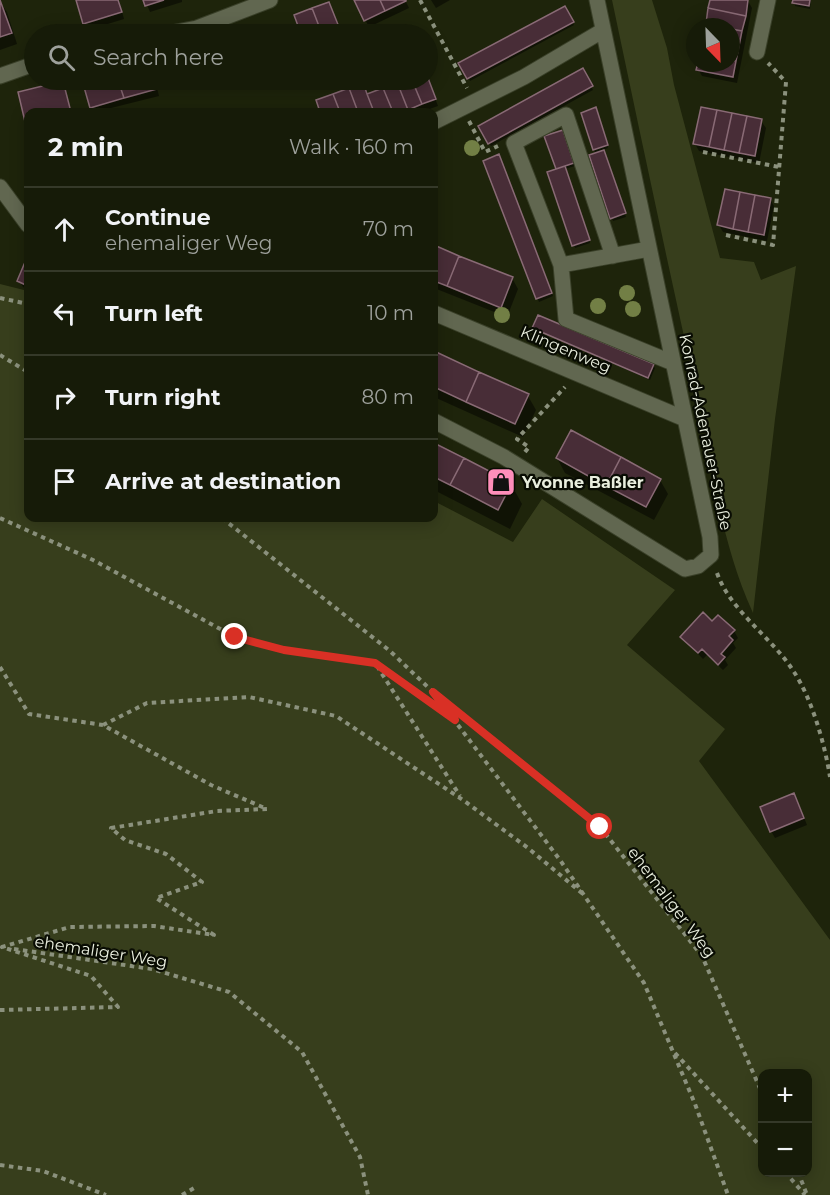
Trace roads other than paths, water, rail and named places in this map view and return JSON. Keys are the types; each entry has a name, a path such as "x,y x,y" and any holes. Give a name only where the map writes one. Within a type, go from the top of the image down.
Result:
{"street":[{"path":"207,24 270,0"},
{"name":"Konrad-Adenauer-Straße","path":"438,423 517,465 685,569 698,566 711,555 710,537 597,0"},
{"path":"757,52 768,0"},
{"path":"438,120 524,77 602,32"},
{"path":"0,76 24,68"},
{"path":"613,256 566,115 514,143 561,266 566,319 673,363"},
{"path":"0,187 24,220"},
{"path":"561,266 649,249"},
{"name":"Klingenweg","path":"438,315 685,419"}],"place":[{"name":"Yvonne Baßler","path":"501,482"}]}
